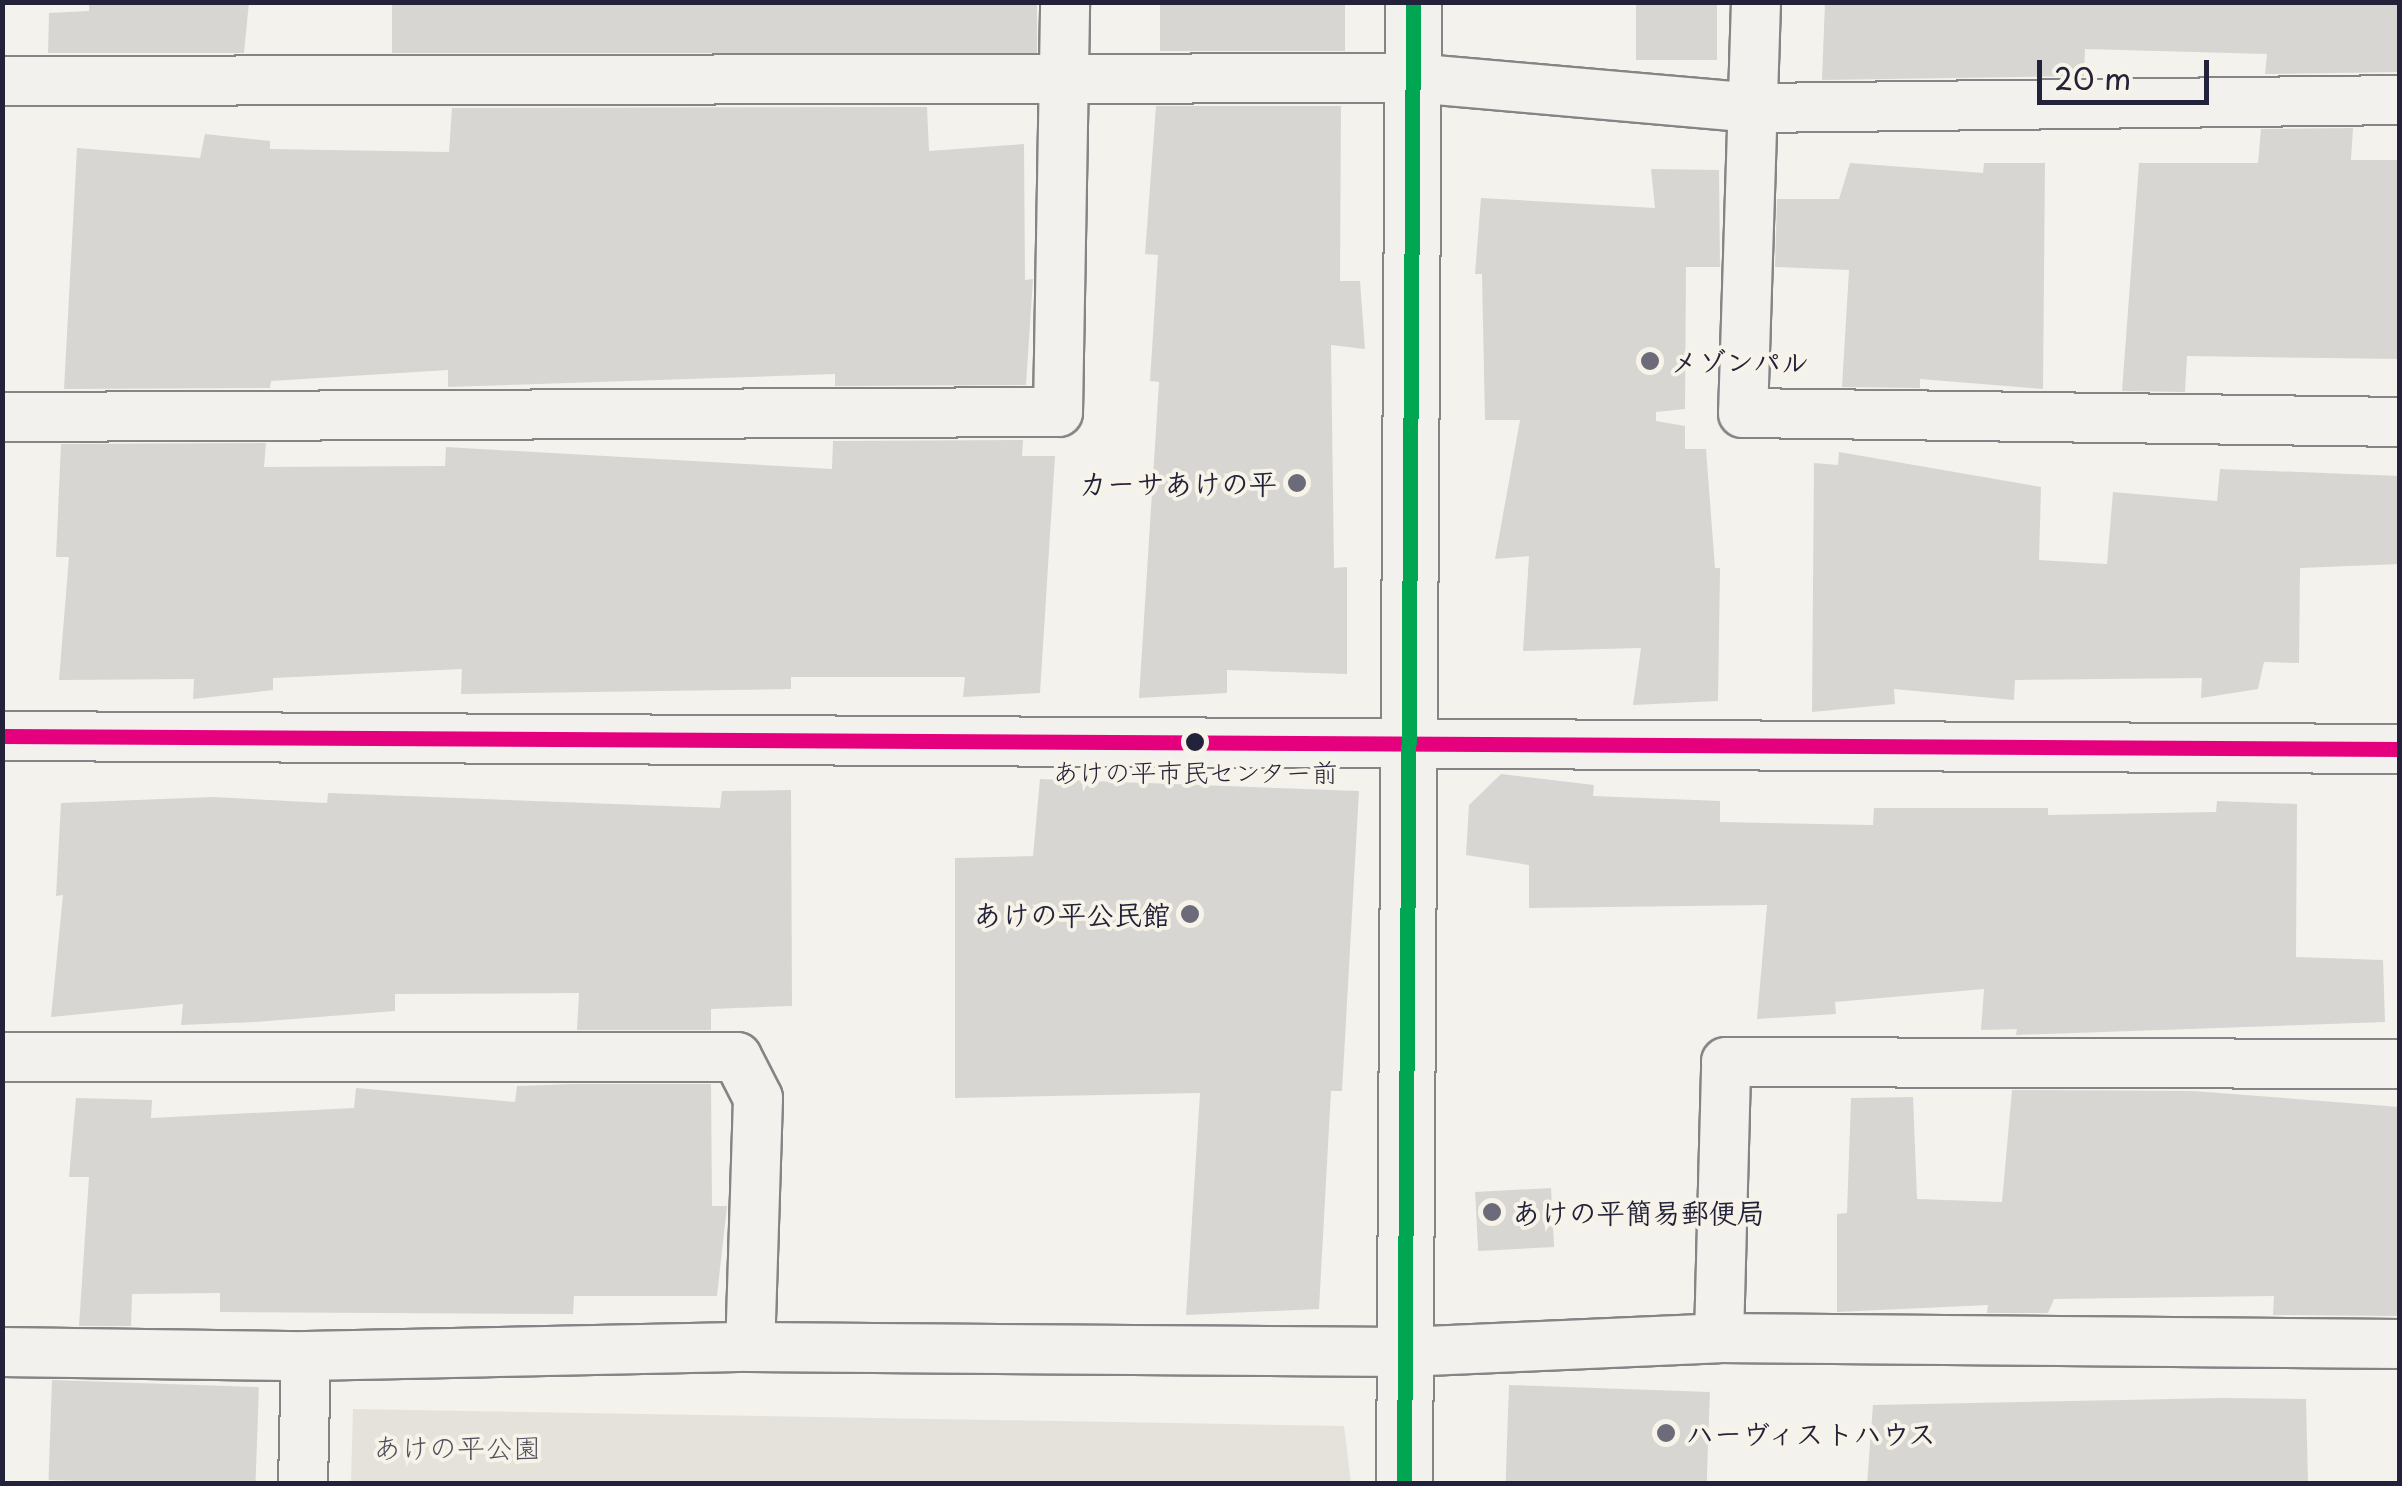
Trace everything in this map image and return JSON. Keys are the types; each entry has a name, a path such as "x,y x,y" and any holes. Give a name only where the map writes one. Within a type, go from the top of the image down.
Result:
{"street":[{"path":"2,417 1058,412 1065,2"},
{"path":"1404,1484 1412,748 1413,2"},
{"path":"1756,2 1756,108 1744,413 2400,422"},
{"path":"2,81 1062,82 1412,78 1756,108 2400,100"},
{"path":"2,736 1412,748 2400,749"},
{"path":"2,1057 736,1056 758,1098 750,1347"},
{"path":"1719,1338 1726,1062 2400,1064"},
{"path":"2,1352 306,1356 750,1347 1404,1352 1719,1338 2400,1344"},
{"path":"303,1484 306,1356"}],"green space":[{"name":"あけの平公園","path":"353,1409 1344,1426 1351,1483 351,1483"}],"building":[{"path":"89,2 249,2 244,53 48,53 49,13 89,11"},
{"path":"392,2 1037,2 1037,53 392,53"},
{"path":"1160,2 1345,2 1345,51 1160,51"},
{"path":"1636,2 1717,2 1717,60 1636,60"},
{"path":"1825,2 2400,2 2400,72 2265,74 2267,54 2085,49 2084,76 1822,80"},
{"path":"1156,106 1341,106 1340,281 1360,281 1365,349 1331,345 1334,568 1347,567 1347,674 1227,670 1227,693 1139,698 1159,382 1150,381 1158,255 1145,254"},
{"path":"927,107 929,151 1024,144 1025,280 1033,279 1026,385 835,386 835,374 448,387 448,370 271,381 270,388 64,389 77,148 200,158 205,134 270,141 270,149 449,152 452,108"},
{"path":"2353,128 2351,160 2400,160 2400,359 2187,356 2185,392 2122,391 2139,163 2258,163 2261,129"},
{"path":"1850,163 1983,173 1984,163 2045,163 2043,389 1920,379 1920,388 1842,387 1849,270 1775,267 1777,199 1839,199"},
{"path":"1651,169 1719,170 1720,267 1686,267 1685,409 1656,412 1656,421 1685,426 1685,449 1706,449 1715,568 1720,568 1718,701 1633,705 1641,648 1523,651 1529,556 1495,559 1520,420 1485,420 1482,274 1475,274 1481,198 1655,208"},
{"path":"1023,440 1022,456 1055,456 1040,693 963,697 965,677 791,677 791,689 461,694 462,669 273,678 273,690 193,699 194,679 59,680 69,557 56,557 61,444 266,443 264,467 445,466 446,447 832,469 833,441"},
{"path":"1839,452 2041,487 2039,560 2107,564 2113,492 2217,501 2220,469 2400,476 2400,564 2300,568 2299,663 2264,662 2258,689 2201,698 2202,678 2015,680 2014,700 1894,689 1895,704 1812,712 1814,463 1838,465"},
{"path":"1501,774 1594,785 1593,796 1720,801 1720,822 1873,825 1874,808 2048,808 2048,815 2216,812 2217,801 2297,804 2296,957 2383,960 2385,1022 2016,1035 2017,1029 1981,1030 1984,989 1835,1002 1836,1014 1757,1019 1767,905 1529,908 1529,865 1466,855 1469,805"},
{"path":"1040,779 1359,791 1342,1091 1331,1091 1319,1309 1186,1315 1200,1093 955,1098 955,858 1033,856"},
{"path":"791,790 792,1006 711,1009 711,1030 577,1030 579,993 395,994 395,1011 255,1022 181,1025 183,1004 51,1017 63,895 56,896 61,803 213,797 327,803 328,793 720,808 722,791"},
{"path":"711,1084 712,1206 727,1206 717,1296 574,1296 573,1314 220,1312 220,1293 132,1294 131,1326 79,1326 89,1177 69,1177 76,1098 152,1100 151,1118 354,1108 356,1088 515,1102 517,1086"},
{"path":"2012,1090 2193,1091 2400,1107 2400,1316 2273,1315 2274,1296 2054,1299 2048,1313 1987,1313 1988,1305 1837,1312 1837,1214 1847,1213 1851,1098 1913,1097 1917,1199 2002,1202"},
{"path":"1551,1188 1554,1247 1478,1251 1475,1192"},
{"path":"52,1380 259,1387 255,1484 49,1480"},
{"path":"1509,1385 1710,1392 1707,1484 1506,1484"},
{"path":"2306,1399 2308,1484 1867,1484 1873,1405"}],"transit line":[{"path":"1404,1484 1413,2"},
{"path":"2,736 2400,749"}],"place":[{"name":"メゾンパル","path":"1650,361"},
{"name":"カーサあけの平","path":"1297,483"},
{"name":"あけの平市民センター前","path":"1195,742"},
{"name":"あけの平公民館","path":"1190,914"},
{"name":"あけの平簡易郵便局","path":"1492,1212"},
{"name":"ハーヴィストハウス","path":"1666,1433"}]}
